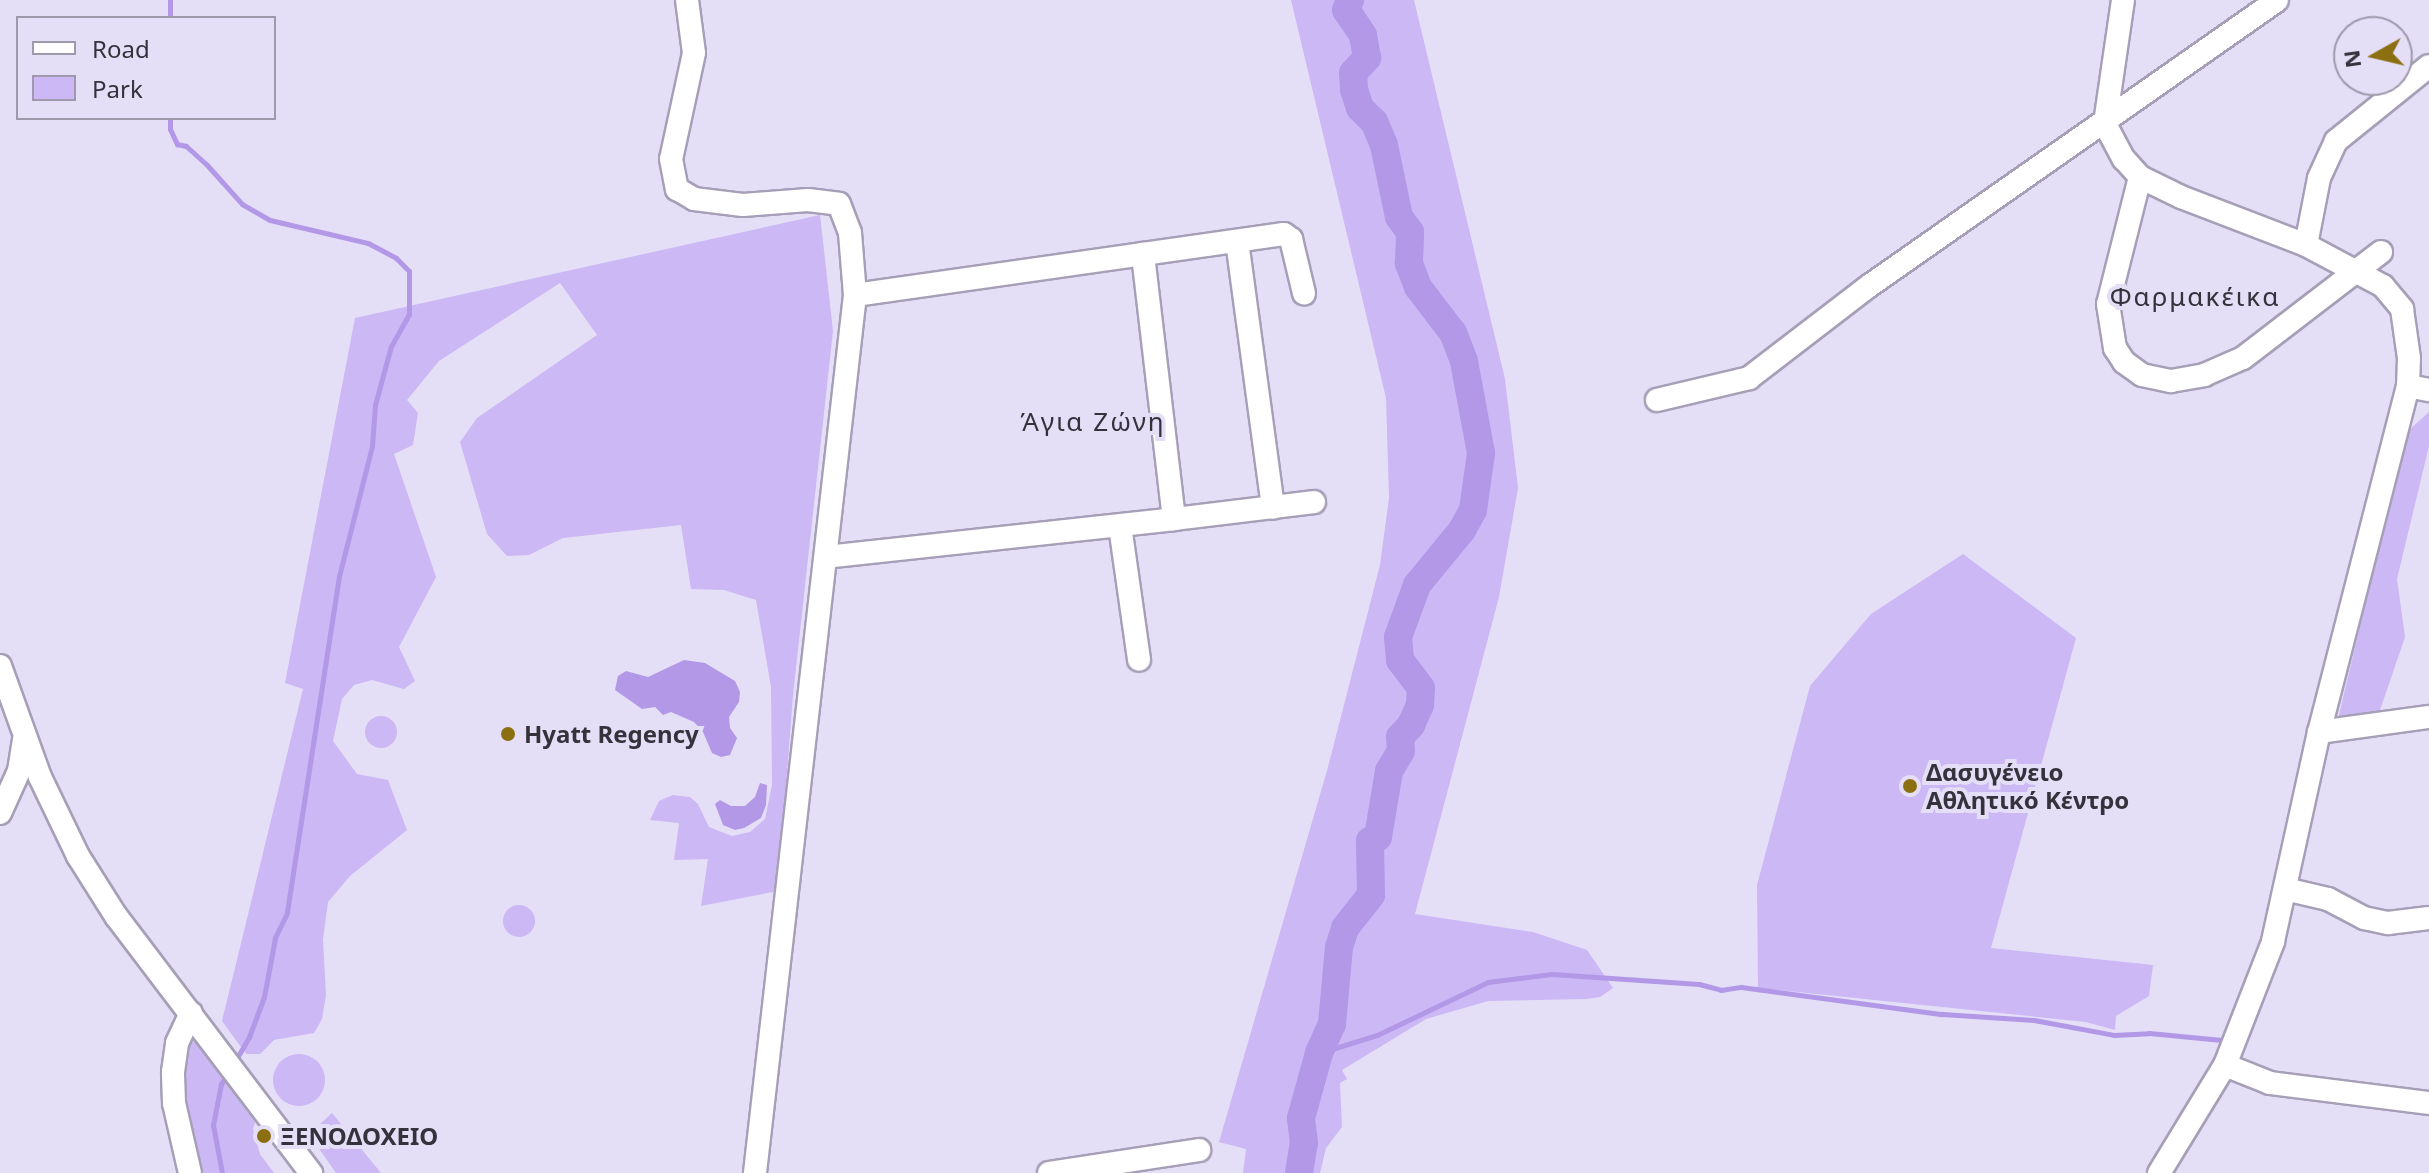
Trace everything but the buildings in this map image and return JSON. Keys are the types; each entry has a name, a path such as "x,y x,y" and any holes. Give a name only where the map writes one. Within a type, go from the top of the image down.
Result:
{"street":[{"path":"687,0 694,53 671,159 677,189 694,199 743,205 817,200 839,204 850,233 855,295 755,1173"},
{"path":"2123,0 2105,124 2113,143 2140,177 2181,197 2306,245 2383,286 2402,309 2419,388 2319,732 2285,889 2260,980 2225,1065 2159,1173"},
{"path":"1657,400 1749,378 1934,240 2105,124 2277,0"},
{"path":"2306,245 2319,178 2336,141 2429,66"},
{"path":"2140,177 2108,304 2115,348 2124,362 2142,375 2171,381 2204,375 2243,358 2381,252"},
{"path":"855,295 1289,236 1304,293"},
{"path":"1237,241 1273,508"},
{"path":"1143,254 1174,519"},
{"path":"826,557 1314,502"},
{"path":"1120,526 1139,660"},
{"path":"0,666 48,794 78,856 116,916 239,1074 311,1173"},
{"path":"2319,732 2429,717"},
{"path":"3,806 19,771 25,734"},
{"path":"3,806 27,790 48,794"},
{"path":"2285,889 2328,899 2364,918 2388,923 2429,918"},
{"path":"190,1173 174,1103 173,1072 177,1043 191,1013"},
{"path":"2225,1065 2270,1083 2429,1103"},
{"path":"1049,1173 1199,1150"}],"green space":[{"path":"1291,0 1414,0 1505,379 1518,488 1499,597 1415,914 1533,932 1587,950 1613,988 1600,997 1587,999 1488,1001 1426,1019 1342,1070 1347,1079 1340,1083 1342,1127 1326,1148 1320,1173 1243,1173 1246,1149 1219,1142 1328,767 1380,565 1389,498 1386,398"},
{"path":"820,215 833,331 793,695 778,891 701,906 708,859 674,860 679,823 650,820 659,801 673,795 690,797 698,804 709,827 732,836 750,832 765,819 772,785 771,687 756,600 724,590 691,589 681,525 563,538 529,555 507,556 487,534 460,442 477,418 597,335 560,283 439,361 407,400 418,413 413,445 394,454 436,577 399,647 415,681 404,689 372,680 354,685 342,699 333,741 357,774 388,780 407,830 350,876 328,902 323,939 326,995 322,1019 314,1033 274,1040 260,1054 246,1054 222,1021 303,689 285,683 355,318"},
{"path":"2429,412 2429,446 2397,579 2405,637 2379,713 2338,719 2403,446 2409,430"},
{"name":"Δασυγένειο Αθλητικό Κέντρο","path":"1963,554 2076,638 1991,948 2153,965 2149,996 2116,1016 2115,1030 2086,1022 1758,988 1757,885 1810,686 1871,614"},
{"path":"381,716 392,721 397,732 392,743 381,748 370,743 365,732 370,721"},
{"path":"519,905 530,910 535,921 530,932 519,937 508,932 503,921 508,910"},
{"path":"194,1041 255,1122 253,1129 260,1154 274,1173 198,1173 178,1105 179,1054"},
{"path":"299,1054 318,1061 325,1080 318,1099 299,1106 280,1099 273,1080 280,1061"},
{"path":"332,1113 381,1173 336,1173 313,1140 317,1127"}],"shaded area":[{"path":"684,660 705,663 735,681 740,692 739,702 729,717 730,728 737,738 730,755 721,757 712,753 703,732 694,722 671,712 663,715 655,707 642,709 615,690 618,676 626,671 648,677"},
{"path":"760,783 767,785 766,805 761,818 735,830 723,825 715,804 720,800 731,806 745,806 755,797"}],"waterway":[{"path":"170,0 170,16"},
{"path":"1299,1173 1304,1143 1301,1118 1319,1053 1332,1024 1339,947 1345,928 1371,895 1370,841 1378,837 1389,771 1401,751 1400,737 1411,725 1420,705 1421,688 1400,660 1398,637 1417,585 1462,530 1473,510 1481,453 1464,361 1453,333 1418,287 1409,263 1410,232 1399,217 1384,145 1374,122 1360,108 1354,90 1353,73 1367,58 1363,35 1346,10 1350,0"},
{"path":"170,120 170,129 177,144 186,146 207,165 242,204 270,220 368,243 396,258 409,271 409,314 391,346 375,405 372,446 339,576 287,913 275,938 264,997 249,1037 234,1063"},
{"path":"1319,1053 1377,1035 1488,982 1552,974 1699,984 1721,990 1741,987 1942,1014 2034,1020 2114,1035 2149,1033 2222,1040"},
{"path":"222,1173 213,1125 221,1084 227,1075"}],"place":[{"name":"Hyatt Regency","path":"508,734"},
{"name":"Δασυγένειο Αθλητικό Κέντρο","path":"1910,786"},
{"name":"ΞΕΝΟΔΟΧΕΙΟ","path":"264,1136"}],"district":[{"name":"Φαρμακέικα","path":"2195,297"},
{"name":"Άγια Ζώνη","path":"1093,422"}]}
